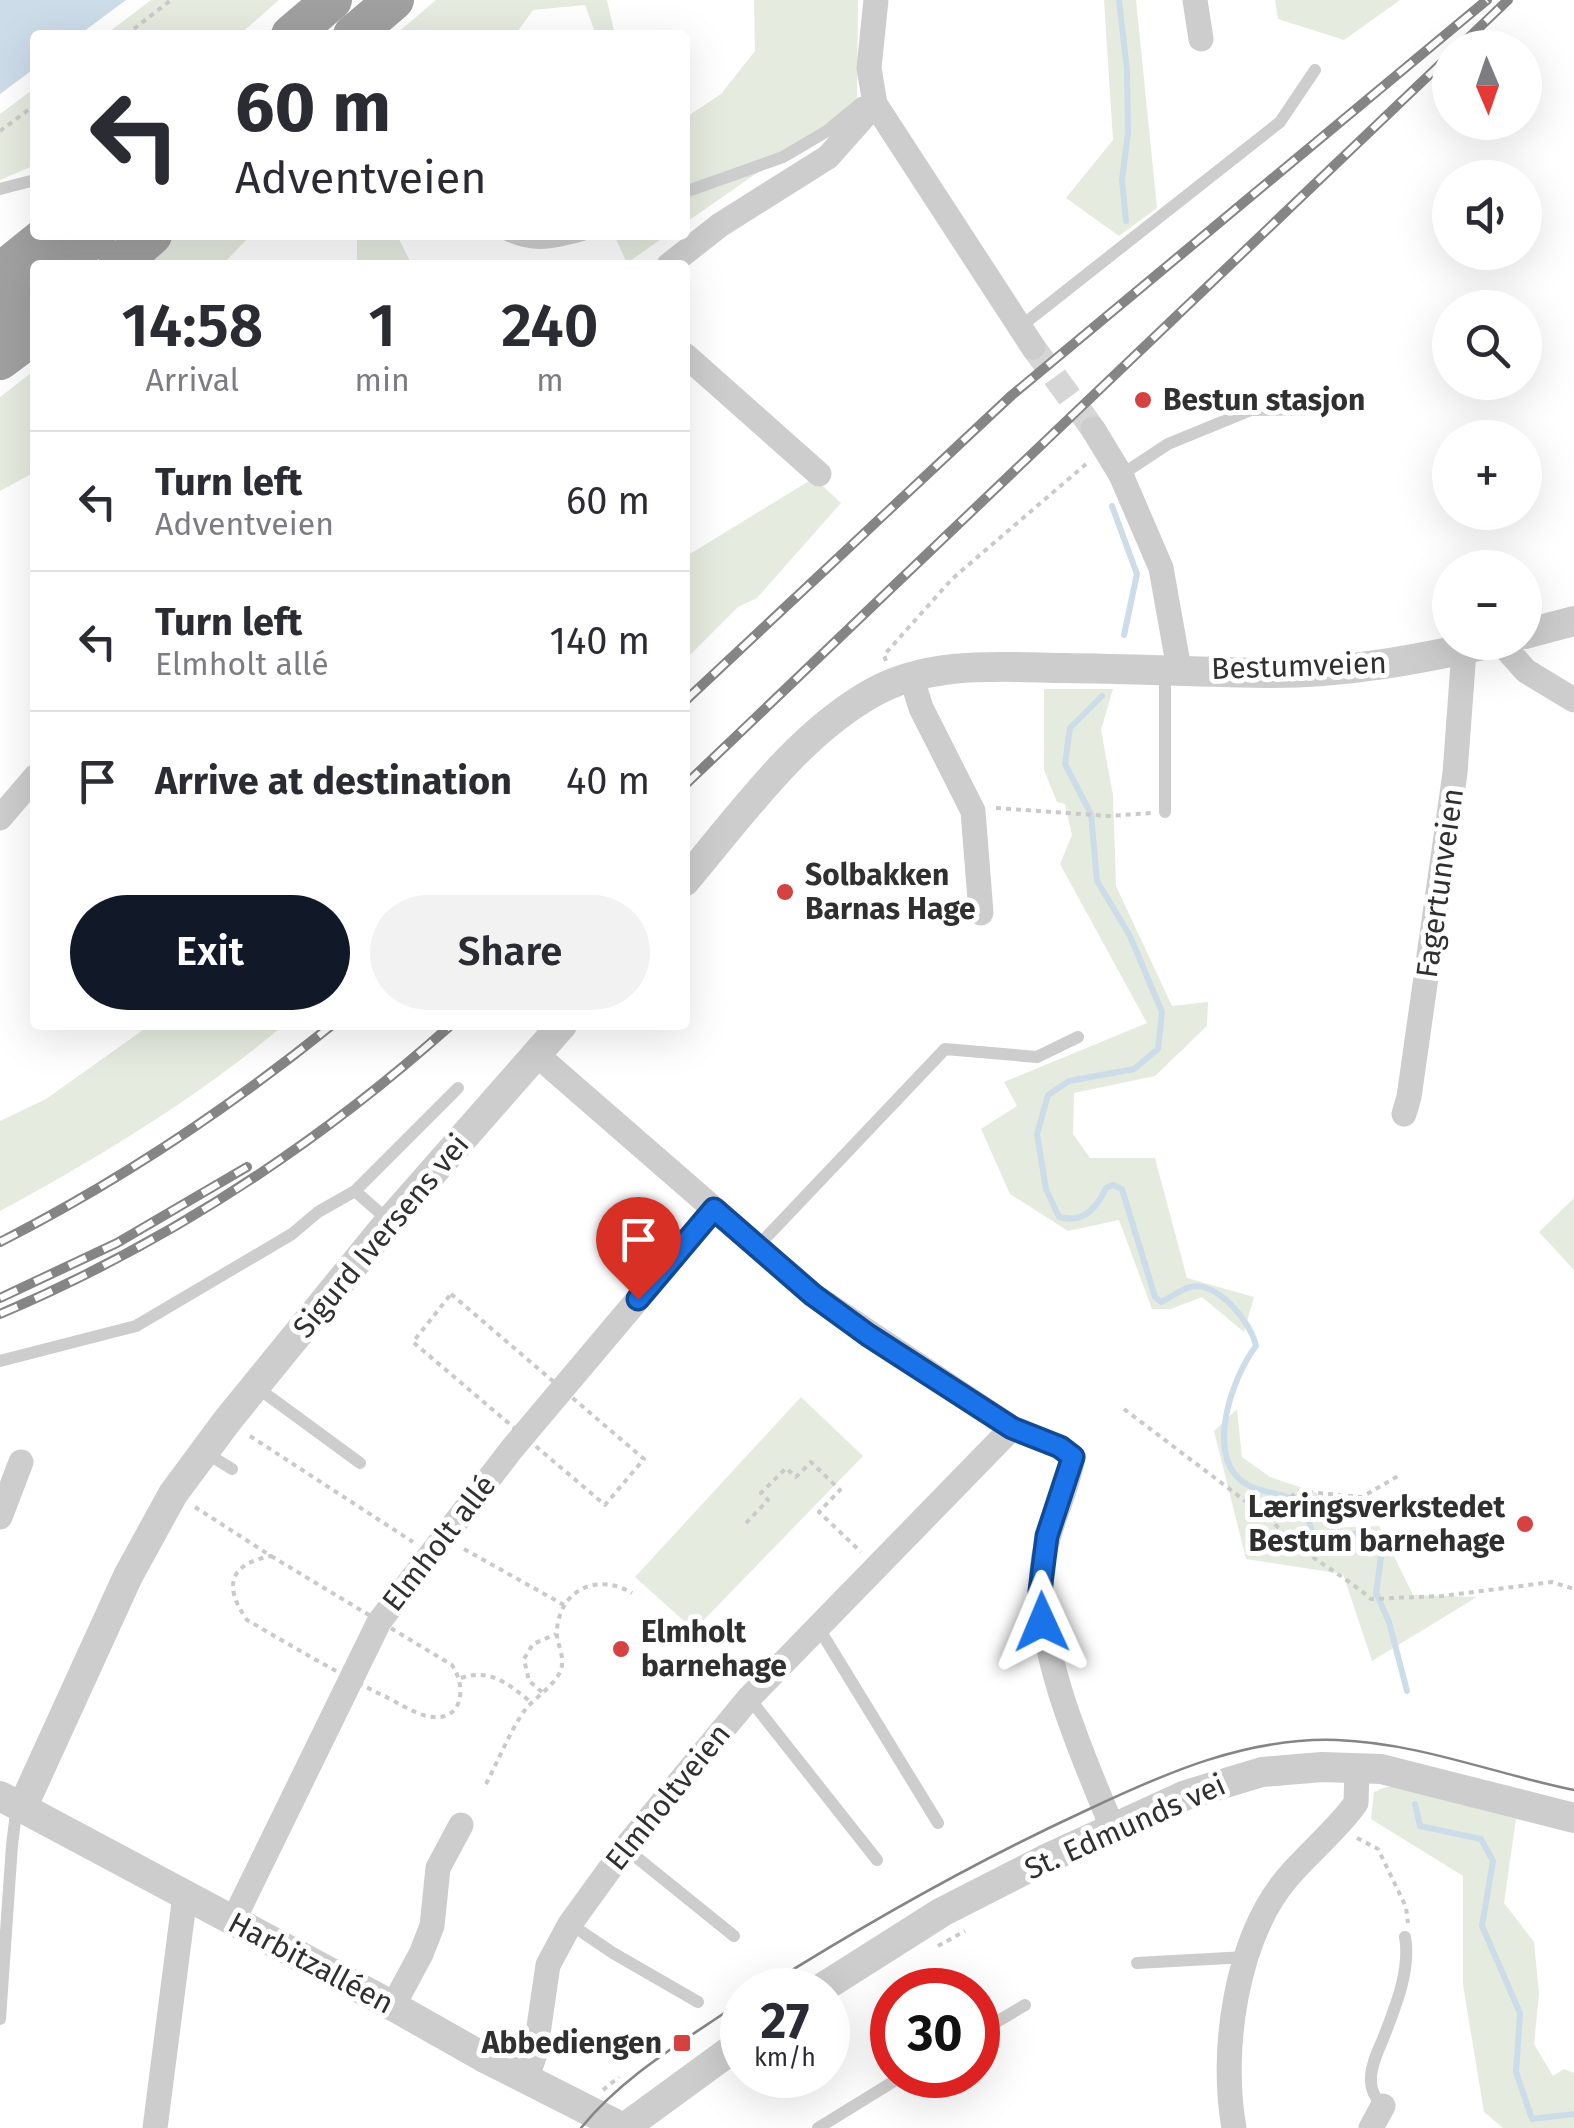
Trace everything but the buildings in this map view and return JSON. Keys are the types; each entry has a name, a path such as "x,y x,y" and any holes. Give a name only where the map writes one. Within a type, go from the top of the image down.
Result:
{"highway":[{"path":"298,30 332,0"},
{"path":"359,30 394,0"},
{"path":"0,273 41,240"},
{"path":"67,260 90,240"},
{"path":"124,260 146,240"},
{"path":"0,315 30,291"},
{"path":"0,360 30,338"}],"street":[{"path":"876,0 869,68 875,104 1027,337"},
{"path":"1195,0 1201,39"},
{"path":"675,260 720,224 828,157 875,104"},
{"path":"690,359 819,474"},
{"name":"Bestumveien","path":"1099,438 1122,475 1162,568 1172,669 1272,673 1371,668 1432,657"},
{"path":"1542,629 1574,621"},
{"name":"Fagertunveien","path":"1404,1114 1455,773 1463,660"},
{"path":"1515,660 1526,671 1574,700"},
{"path":"690,875 776,774 810,741 862,700 902,680 974,667 1172,669"},
{"path":"902,680 921,708 973,811 981,913"},
{"path":"0,818 30,782"},
{"name":"Sigurd Iversens vei","path":"11,1801 172,1494 390,1222 558,1030"},
{"path":"536,1055 813,1295 1012,1428 1060,1447 1073,1457 1047,1536 1040,1591 1042,1622 1055,1674 1112,1829"},
{"name":"Elmholt allé","path":"233,1921 379,1622 511,1450 714,1209"},
{"name":"Elmholtveien","path":"526,2080 535,2054 548,1965 570,1924 624,1848 749,1698 1012,1428"},
{"path":"0,1518 21,1462"},
{"path":"1234,2128 1232,2031 1246,1957 1266,1907 1356,1803 1357,1767"},
{"name":"St. Edmunds vei","path":"850,1971 942,1912 1186,1794 1276,1770 1357,1767 1420,1778 1574,1818"},
{"name":"Harbitzalléen","path":"11,1801 526,2080 624,2128"},
{"path":"393,2006 432,1926 438,1868 461,1825"},
{"path":"154,2128 185,1895"},
{"path":"624,2128 720,2058"}],"lane":[{"path":"1027,337 1280,122 1315,70"},
{"path":"690,190 783,158 861,104 875,104"},
{"path":"0,189 30,181"},
{"path":"518,240 528,245 566,240"},
{"path":"1122,475 1168,444 1251,410 1318,409"},
{"path":"1165,812 1172,669"},
{"path":"756,1246 945,1049 1038,1058 1078,1037"},
{"path":"0,1361 136,1326 292,1234 318,1212 355,1191 458,1088"},
{"path":"355,1191 390,1222"},
{"path":"256,1386 360,1463"},
{"path":"204,1452 232,1470"},
{"path":"818,1627 938,1824"},
{"path":"749,1698 877,1860"},
{"path":"0,2019 15,1821 11,1801"},
{"path":"624,1848 734,1936"},
{"path":"570,1924 698,2002"},
{"path":"1377,2117 1370,2074 1392,2017 1408,1953 1404,1937"},
{"path":"1137,1964 1246,1957"},
{"path":"1000,2019 1025,2005"},
{"path":"818,2128 870,2096"}],"path":[{"path":"133,30 172,0"},
{"path":"0,131 30,108"},
{"path":"902,680 884,655 952,579 1099,438"},
{"path":"973,811 1008,807 1108,816 1165,812"},
{"path":"1124,1409 1272,1522 1314,1560 1343,1574 1371,1599 1394,1600 1552,1582 1574,1589"},
{"path":"264,1445 436,1545 564,1606"},
{"path":"746,1523 768,1500 761,1493 786,1468 796,1477 810,1462 840,1490 819,1512 866,1557 860,1565 868,1575"},
{"path":"1272,1522 1295,1492 1362,1496 1398,1476"},
{"path":"198,1508 271,1556"},
{"path":"486,1784 531,1702 557,1678 563,1657 556,1634 564,1606 591,1585 604,1582 632,1593"},
{"path":"542,1692 528,1681 524,1659 533,1644 556,1634"},
{"path":"461,1678 490,1674 531,1702"},
{"path":"1345,1819 1365,1830 1356,1838 1378,1848 1406,1907 1409,1922 1404,1937"}],"shaded area":[{"path":"151,0 279,0 245,30 112,30"},
{"path":"436,0 607,0 614,30 594,30 585,5 533,10 519,30 401,30"},
{"path":"754,0 858,0 857,104 690,220 690,115 721,94 755,51"},
{"path":"1104,0 1136,0 1157,208 1119,236 1066,198 1113,140"},
{"path":"1275,0 1400,0 1344,40 1278,19"},
{"path":"30,92 30,167 0,180 0,114"},
{"path":"171,240 246,240 227,260 149,260"},
{"path":"357,240 400,240 410,260 357,260"},
{"path":"616,240 660,240 631,260 626,260"},
{"path":"30,374 30,475 0,491 0,397"},
{"path":"814,478 841,503 757,598 738,607 690,655 690,554"},
{"path":"1044,689 1113,689 1101,730 1113,795 1116,886 1172,1006 1208,1002 1207,1026 1155,1076 1074,1093 1073,1134 1090,1158 1155,1158 1187,1278 1254,1297 1244,1332 1202,1297 1171,1309 1152,1309 1119,1220 1068,1231 1010,1194 981,1129 1017,1106 1004,1082 1147,1023 1060,864 1072,835 1065,804 1057,802 1044,770"},
{"path":"143,1030 278,1030 147,1125 0,1211 0,1121 46,1099"},
{"path":"1574,1198 1574,1270 1539,1232"},
{"path":"801,1397 863,1456 694,1630 635,1577"},
{"path":"1237,1409 1242,1457 1270,1477 1317,1493 1329,1528 1379,1526 1413,1595 1477,1597 1372,1661 1343,1574 1246,1559 1214,1431"},
{"path":"1386,1787 1516,1819 1504,1903 1534,1942 1539,1994 1534,2044 1553,2076 1564,2069 1574,2073 1574,2128 1503,2128 1484,2112 1463,1985 1463,1876 1371,1819 1374,1792"}],"water":[{"path":"0,0 126,0 86,30 30,30 30,72 0,94"}],"waterway":[{"path":"1119,0 1127,70 1128,133 1122,180 1126,221"},
{"path":"1112,506 1137,574 1124,635"},
{"path":"1102,696 1070,728 1065,764 1091,814 1097,881 1130,936 1162,1012 1158,1049 1134,1069 1069,1081 1048,1095 1037,1134 1046,1189 1059,1217 1068,1219 1088,1213 1106,1188 1113,1185 1122,1189 1155,1297 1161,1302 1186,1288 1200,1287 1221,1296 1240,1315 1256,1346 1231,1397 1224,1439 1226,1458 1234,1473 1248,1485 1299,1504 1316,1540 1326,1549 1351,1534 1369,1533 1382,1550 1376,1593 1389,1622 1407,1691"},
{"path":"1415,1804 1420,1826 1481,1839 1493,1861 1482,1926 1520,2013 1516,2072 1532,2119 1574,2114"}],"tunnel":[{"path":"1033,347 1093,429"}],"tram line":[{"path":"796,1968 1001,1852 1145,1783 1239,1751 1304,1741 1367,1742 1574,1790"},
{"path":"581,2128 637,2074 720,2016"}],"railway":[{"path":"690,696 1012,395 1487,0"},
{"path":"1477,30 1508,0"},
{"path":"690,780 1432,72"},
{"path":"0,1242 172,1142 325,1030"},
{"path":"0,1314 122,1256 238,1188 347,1111 445,1030"},
{"path":"0,1298 117,1243 247,1167"}],"place":[{"name":"Bestun stasjon","path":"1143,400"},
{"name":"Solbakken Barnas Hage","path":"785,892"},
{"name":"Læringsverkstedet Bestum barnehage","path":"1525,1524"},
{"name":"Elmholt barnehage","path":"621,1649"},
{"name":"Abbediengen","path":"682,2043"}],"route":[{"path":"638,1299 714,1209 813,1295 868,1335 1012,1428 1060,1447 1073,1457 1047,1536 1040,1591 1042,1622"}]}
